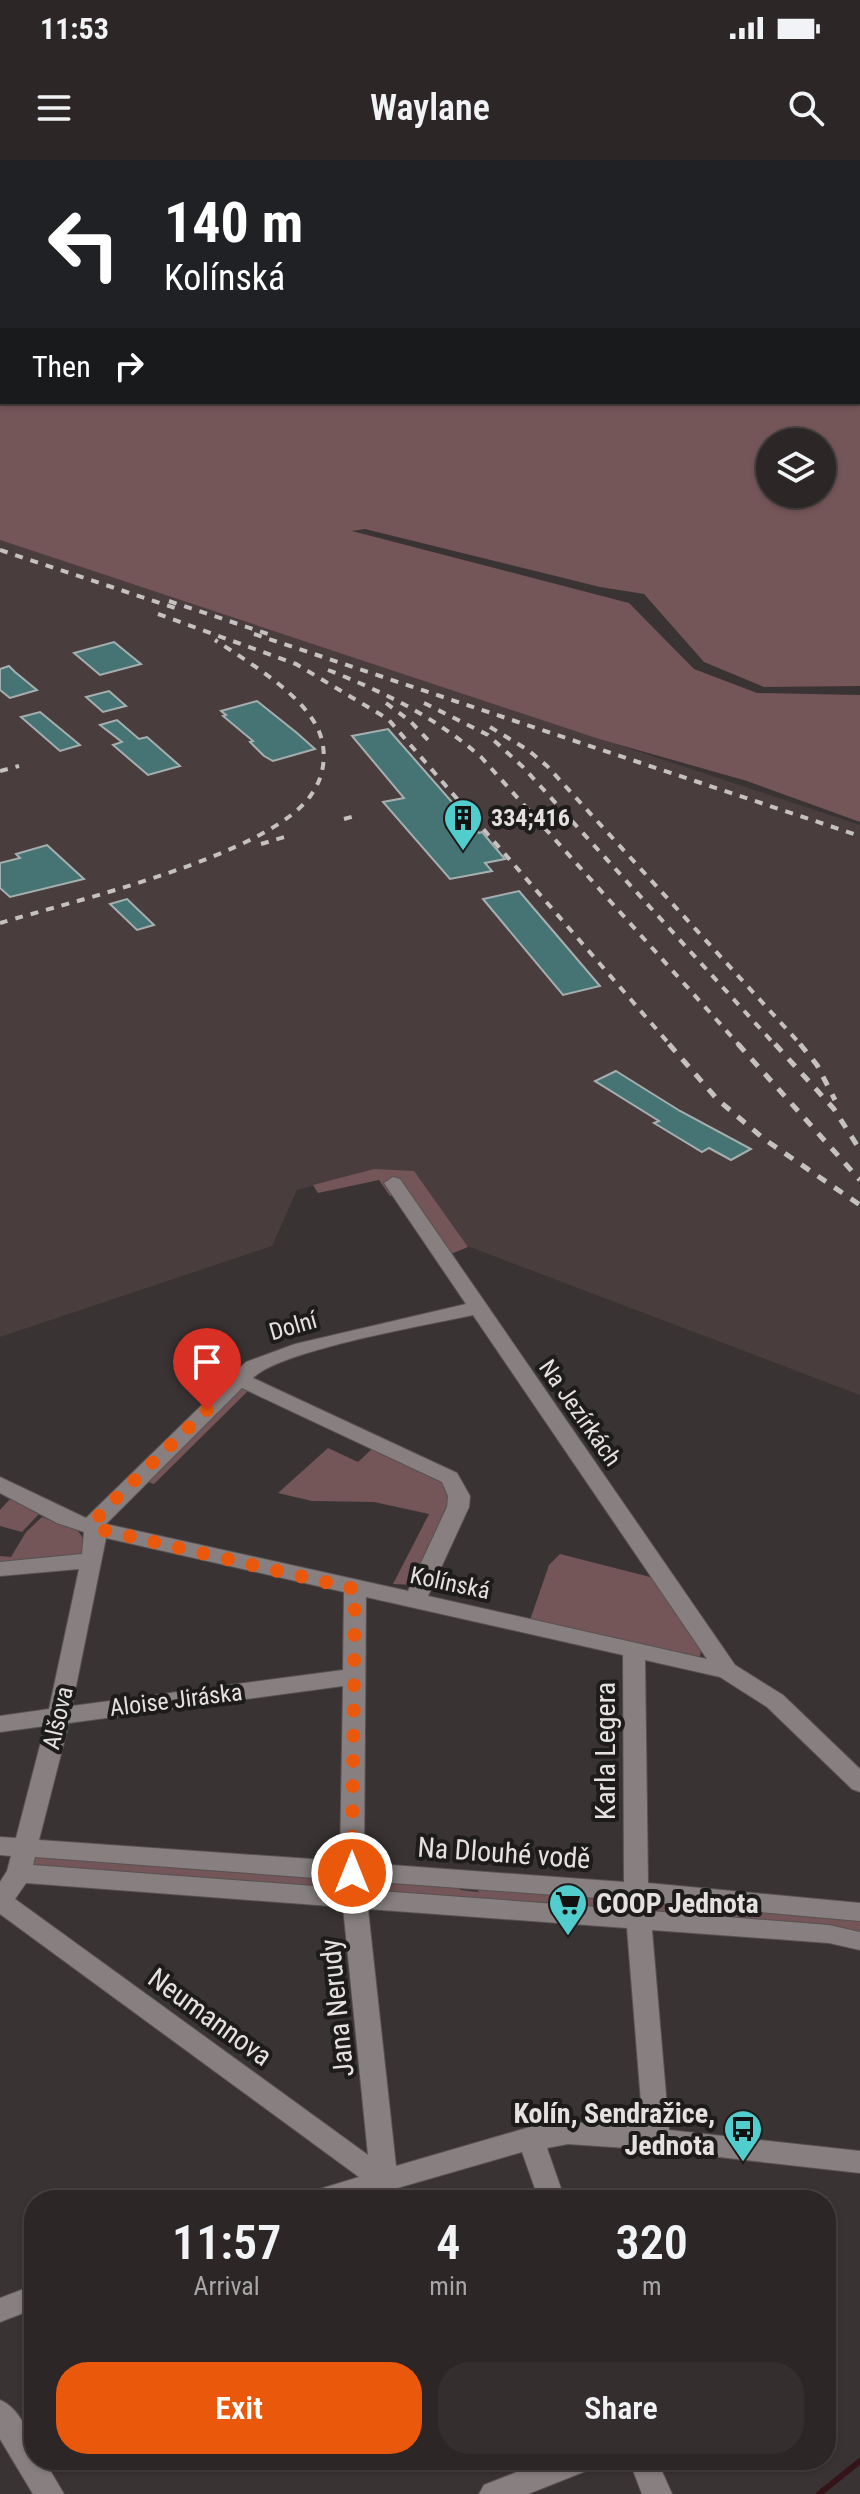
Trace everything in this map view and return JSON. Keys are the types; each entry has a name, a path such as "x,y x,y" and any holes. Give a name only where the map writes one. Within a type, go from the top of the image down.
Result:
{"street":[{"name":"Na Jezírkách","path":"393,1183 727,1671"},
{"name":"Dolní","path":"94,1528 103,1511 253,1366 302,1348 477,1308"},
{"path":"239,1379 450,1478 459,1496 458,1507 414,1602"},
{"name":"Kolínská","path":"0,1484 65,1518 94,1528 727,1671 775,1701 860,1783"},
{"name":"Alšova","path":"0,1901 19,1873 12,1846 59,1715 96,1541 94,1528"},
{"path":"0,1569 91,1560"},
{"name":"Jana Nerudy","path":"355,1589 352,1873 384,2181"},
{"name":"Karla Legera","path":"634,1650 636,1892 657,2139"},
{"name":"Aloise Jiráska","path":"0,1724 353,1677"},
{"name":"Na Dlouhé vodě","path":"12,1846 636,1892 860,1912"},
{"path":"19,1873 829,1934 860,1941"},
{"name":"Neumannova","path":"0,1901 384,2181"},
{"path":"353,2190 530,2138 568,2133 657,2139 860,2162"},
{"path":"530,2138 548,2190"},
{"path":"0,2310 24,2301"},
{"path":"0,2413 24,2453"},
{"path":"34,2470 49,2494"},
{"path":"494,2494 555,2470"},
{"path":"647,2470 657,2494"}],"shaded area":[{"path":"0,404 860,404 860,686 764,687 704,662 644,594 600,587 365,529 352,531 629,603 694,669 757,693 860,695 860,822 747,781 599,739 0,540"},
{"path":"0,540 860,825 860,1395 462,1244 374,1169 297,1190 272,1246 0,1337"},
{"path":"374,1169 414,1171 468,1247 451,1254 405,1192 390,1196 379,1180 318,1193 313,1185"},
{"path":"242,1384 249,1390 154,1484 140,1479"},
{"path":"328,1448 358,1462 373,1448 440,1474 454,1499 413,1585 393,1584 429,1514 374,1502 312,1501 278,1493"},
{"path":"11,1498 39,1514 22,1532 0,1526 0,1510"},
{"path":"42,1517 78,1531 87,1544 82,1554 0,1564 0,1556 11,1557 26,1532"},
{"path":"560,1554 654,1578 702,1647 700,1656 688,1657 530,1620 549,1565"},
{"path":"36,1855 331,1876 343,1881 343,1888 32,1868"},
{"path":"375,1879 460,1885 460,1890 478,1892 480,1887 621,1899 622,1905 616,1909 375,1890"},
{"path":"655,1900 860,1917 860,1937 653,1917 654,1911 658,1911"}],"building":[{"path":"114,642 141,664 100,675 74,653"},
{"path":"9,666 37,690 10,698 0,690 0,669"},
{"path":"109,691 126,706 103,712 86,697"},
{"path":"257,701 315,749 273,761 264,756 250,742 253,741 221,711"},
{"path":"40,712 80,745 60,751 21,717"},
{"path":"117,720 139,739 147,737 180,766 148,775 113,745 122,742 100,725"},
{"path":"388,729 505,859 485,863 492,871 450,879 383,802 404,798 352,736"},
{"path":"47,845 84,879 10,897 0,888 0,863 20,858 16,854"},
{"path":"519,891 600,986 563,995 483,899"},
{"path":"127,899 154,925 137,930 110,904"},
{"path":"616,1071 680,1111 751,1149 731,1160 709,1148 702,1152 595,1081"}],"waterway":[{"path":"819,2494 860,2461"}],"railway":[{"path":"0,550 178,609"},
{"path":"169,601 268,634"},
{"path":"158,614 296,664 388,719 671,1046"},
{"path":"254,634 860,836"},
{"path":"0,923 120,889 214,856 289,817 311,795 324,760 321,737 314,722 276,682 215,640"},
{"path":"328,670 408,707 446,730 481,757 740,1046"},
{"path":"386,703 410,721 429,741"},
{"path":"424,703 488,735 523,767 776,1046"},
{"path":"490,727 528,750 547,766 802,1046"},
{"path":"0,771 19,766"},
{"path":"344,819 358,815"},
{"path":"261,844 288,836"},
{"path":"669,1044 717,1099 764,1139 860,1205"},
{"path":"738,1044 860,1180"},
{"path":"775,1044 834,1109 860,1150"},
{"path":"800,1044 817,1065 835,1100"}],"place":[{"name":"334;416","path":"463,852"},
{"name":"COOP Jednota","path":"568,1937"},
{"name":"Kolín, Sendražice, Jednota","path":"743,2163"}],"route":[{"path":"207,1410 103,1511 94,1528 355,1589 352,1873"}]}
